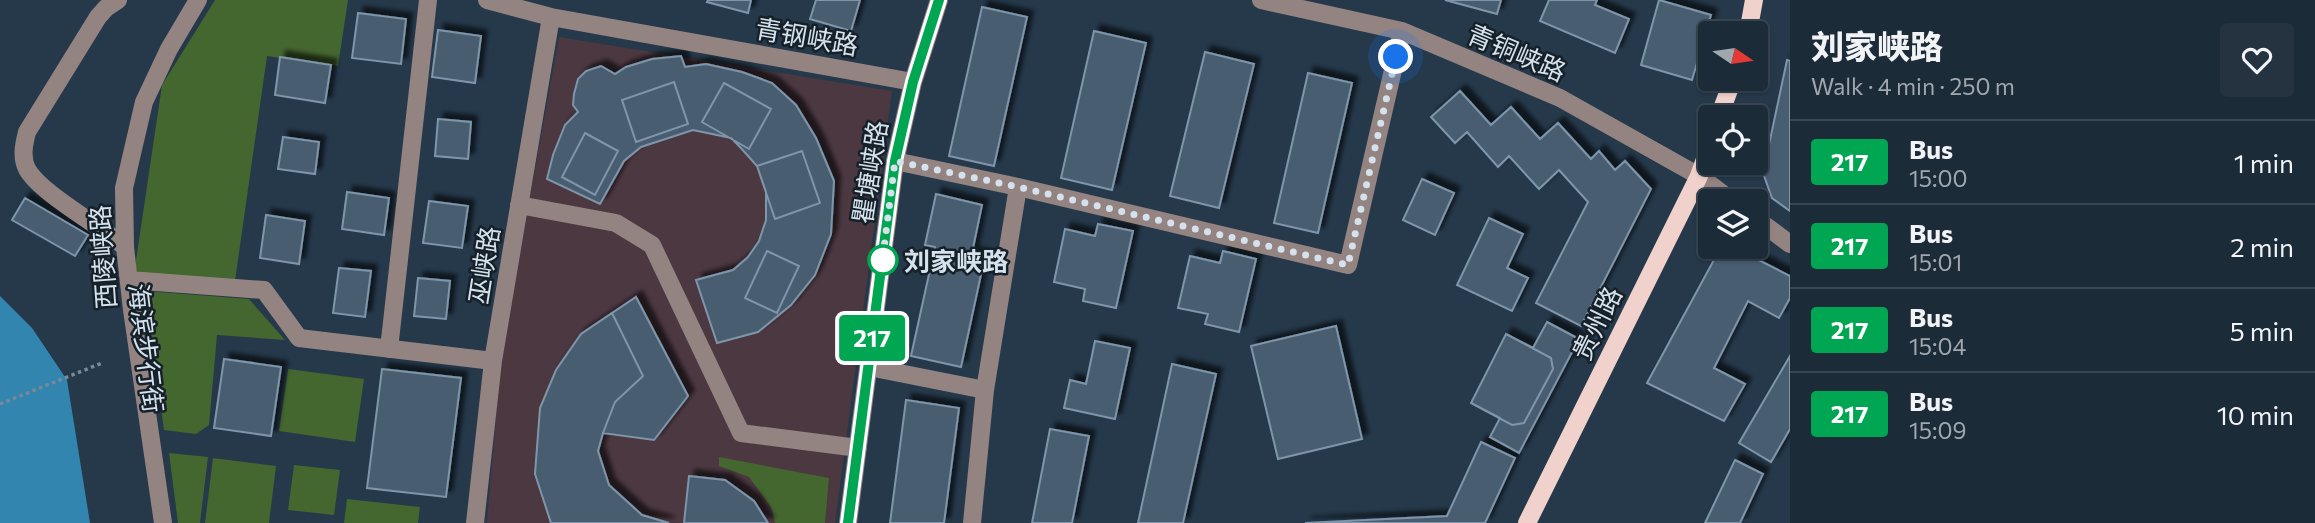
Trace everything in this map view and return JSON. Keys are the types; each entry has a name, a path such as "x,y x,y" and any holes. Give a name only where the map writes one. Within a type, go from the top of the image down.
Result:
{"main road":[{"path":"1750,21 1754,0"},
{"name":"贵州路","path":"1527,523 1699,176"}],"street":[{"path":"118,0 98,17 27,132 23,148 26,166 35,180 125,247"},
{"name":"西陵峡路","path":"163,523 125,247 124,188 144,102 169,49 198,0"},
{"path":"389,349 428,0"},
{"name":"青钢峡路","path":"487,0 551,17 913,82"},
{"name":"瞿塘峡路","path":"848,523 895,161 913,82 939,0"},
{"name":"青铜峡路","path":"1261,0 1402,32 1560,99 1699,176 1716,189"},
{"name":"巫峡路","path":"475,523 494,361 551,17"},
{"path":"895,161 1018,187 1348,265 1402,32"},
{"path":"972,523 985,390 1018,187"},
{"path":"519,205 616,223 652,245 741,433 858,448"},
{"path":"1768,228 1790,244"},
{"path":"129,280 264,290 299,338 494,361"},
{"path":"869,367 985,390"}],"path":[{"path":"0,404 102,363"}],"shaded area":[{"path":"559,37 892,91 835,523 487,523 501,357"}],"green space":[{"path":"215,0 348,0 338,66 267,56 234,288 134,274 162,85"},
{"path":"145,291 249,299 285,340 217,335 209,425 196,434 164,430"},
{"path":"288,369 364,379 355,442 279,431"},
{"path":"169,453 208,457 200,523 178,523"},
{"path":"719,457 829,478 825,523 775,523 771,507 749,477 719,466"},
{"path":"213,458 276,466 269,523 205,523"},
{"path":"294,465 340,470 334,515 288,510"},
{"path":"347,499 420,507 418,523 344,523"}],"water":[{"path":"0,296 32,328 67,380 90,523 0,523"}],"building":[{"path":"751,0 748,13 707,2"},
{"path":"816,0 860,0 851,31 810,19"},
{"path":"1445,0 1501,0 1497,14"},
{"path":"1549,0 1597,0 1595,5 1629,19 1615,53 1540,21"},
{"path":"1659,0 1711,15 1709,21 1698,21 1698,59 1692,80 1641,65"},
{"path":"982,7 1027,17 994,166 949,156"},
{"path":"358,13 406,19 401,64 352,58"},
{"path":"438,30 481,36 475,83 432,77"},
{"path":"1094,31 1146,43 1112,190 1061,178"},
{"path":"1205,52 1254,64 1219,208 1170,196"},
{"path":"681,56 685,67 706,64 742,72 772,83 796,105 816,138 834,181 831,234 815,275 791,305 758,332 717,343 696,280 733,270 748,257 759,241 766,220 766,192 757,166 731,138 693,130 641,147 624,161 600,204 547,179 565,125 578,112 573,105 574,94 578,79 586,71 601,66 615,74 626,67 652,59"},
{"path":"280,57 331,65 325,103 275,95"},
{"path":"1787,60 1790,61 1790,211 1772,198 1764,175 1768,175 1768,149"},
{"path":"1308,73 1352,83 1318,233 1274,223"},
{"path":"674,82 688,124 636,142 622,100"},
{"path":"724,83 771,109 749,149 702,122"},
{"path":"1460,91 1491,125 1511,107 1540,139 1558,123 1591,159 1599,151 1615,170 1625,161 1651,189 1581,326 1536,303 1588,202 1559,170 1539,189 1509,156 1498,167 1467,132 1455,143 1431,117"},
{"path":"438,119 471,122 468,159 435,156"},
{"path":"585,133 618,151 595,195 562,177"},
{"path":"283,137 319,142 315,174 278,169"},
{"path":"802,151 820,203 775,219 757,166"},
{"path":"1422,179 1454,193 1435,235 1403,220"},
{"path":"347,192 389,198 384,235 342,229"},
{"path":"936,194 982,205 972,253 985,256 961,367 911,356 935,247 925,245"},
{"path":"25,198 88,235 75,256 12,220"},
{"path":"429,201 468,206 462,248 423,243"},
{"path":"266,215 305,221 299,264 260,258"},
{"path":"1489,218 1523,234 1507,268 1528,278 1512,311 1457,285"},
{"path":"1098,224 1133,231 1116,308 1083,301 1085,289 1054,282 1065,229 1095,236"},
{"path":"767,251 799,266 777,313 745,298"},
{"path":"1223,251 1256,259 1239,332 1205,324 1208,314 1178,308 1190,256 1220,263"},
{"path":"1714,259 1757,259 1790,276 1790,298 1779,318 1748,301 1714,368 1745,384 1724,421 1647,383"},
{"path":"339,268 371,271 365,317 333,313"},
{"path":"418,278 450,281 446,319 414,316"},
{"path":"636,297 688,396 654,440 603,433 598,451 609,485 642,515 669,523 551,523 535,474 540,408 556,370 581,334"},
{"path":"612,313 643,376 615,402 598,451 609,485 642,515 669,523 551,523 535,474 540,408 556,370 581,334"},
{"path":"1547,322 1579,339 1519,453 1490,437 1500,418 1471,403 1506,334 1533,348"},
{"path":"1336,326 1362,439 1278,459 1251,346"},
{"path":"1506,334 1551,358 1553,369 1524,423 1512,425 1471,403"},
{"path":"1095,341 1130,348 1115,419 1064,408 1070,380 1086,384"},
{"path":"1790,356 1790,429 1771,462 1739,443"},
{"path":"224,359 281,367 271,436 214,428"},
{"path":"1172,364 1216,374 1183,523 1138,523"},
{"path":"382,369 461,378 446,497 367,488"},
{"path":"906,400 959,408 944,523 890,523"},
{"path":"1050,429 1089,436 1072,523 1032,523"},
{"path":"1481,442 1515,458 1485,523 1305,523 1447,516"},
{"path":"1735,460 1763,474 1740,523 1705,523"},
{"path":"689,476 725,480 754,501 768,523 684,523"}],"bus line":[{"name":"217","path":"848,523 895,161 913,82 939,0"}],"place":[{"name":"刘家峡路","path":"883,260"}],"route":[{"path":"883,260 882,264 895,161 1018,187 1348,265 1396,57"}]}
